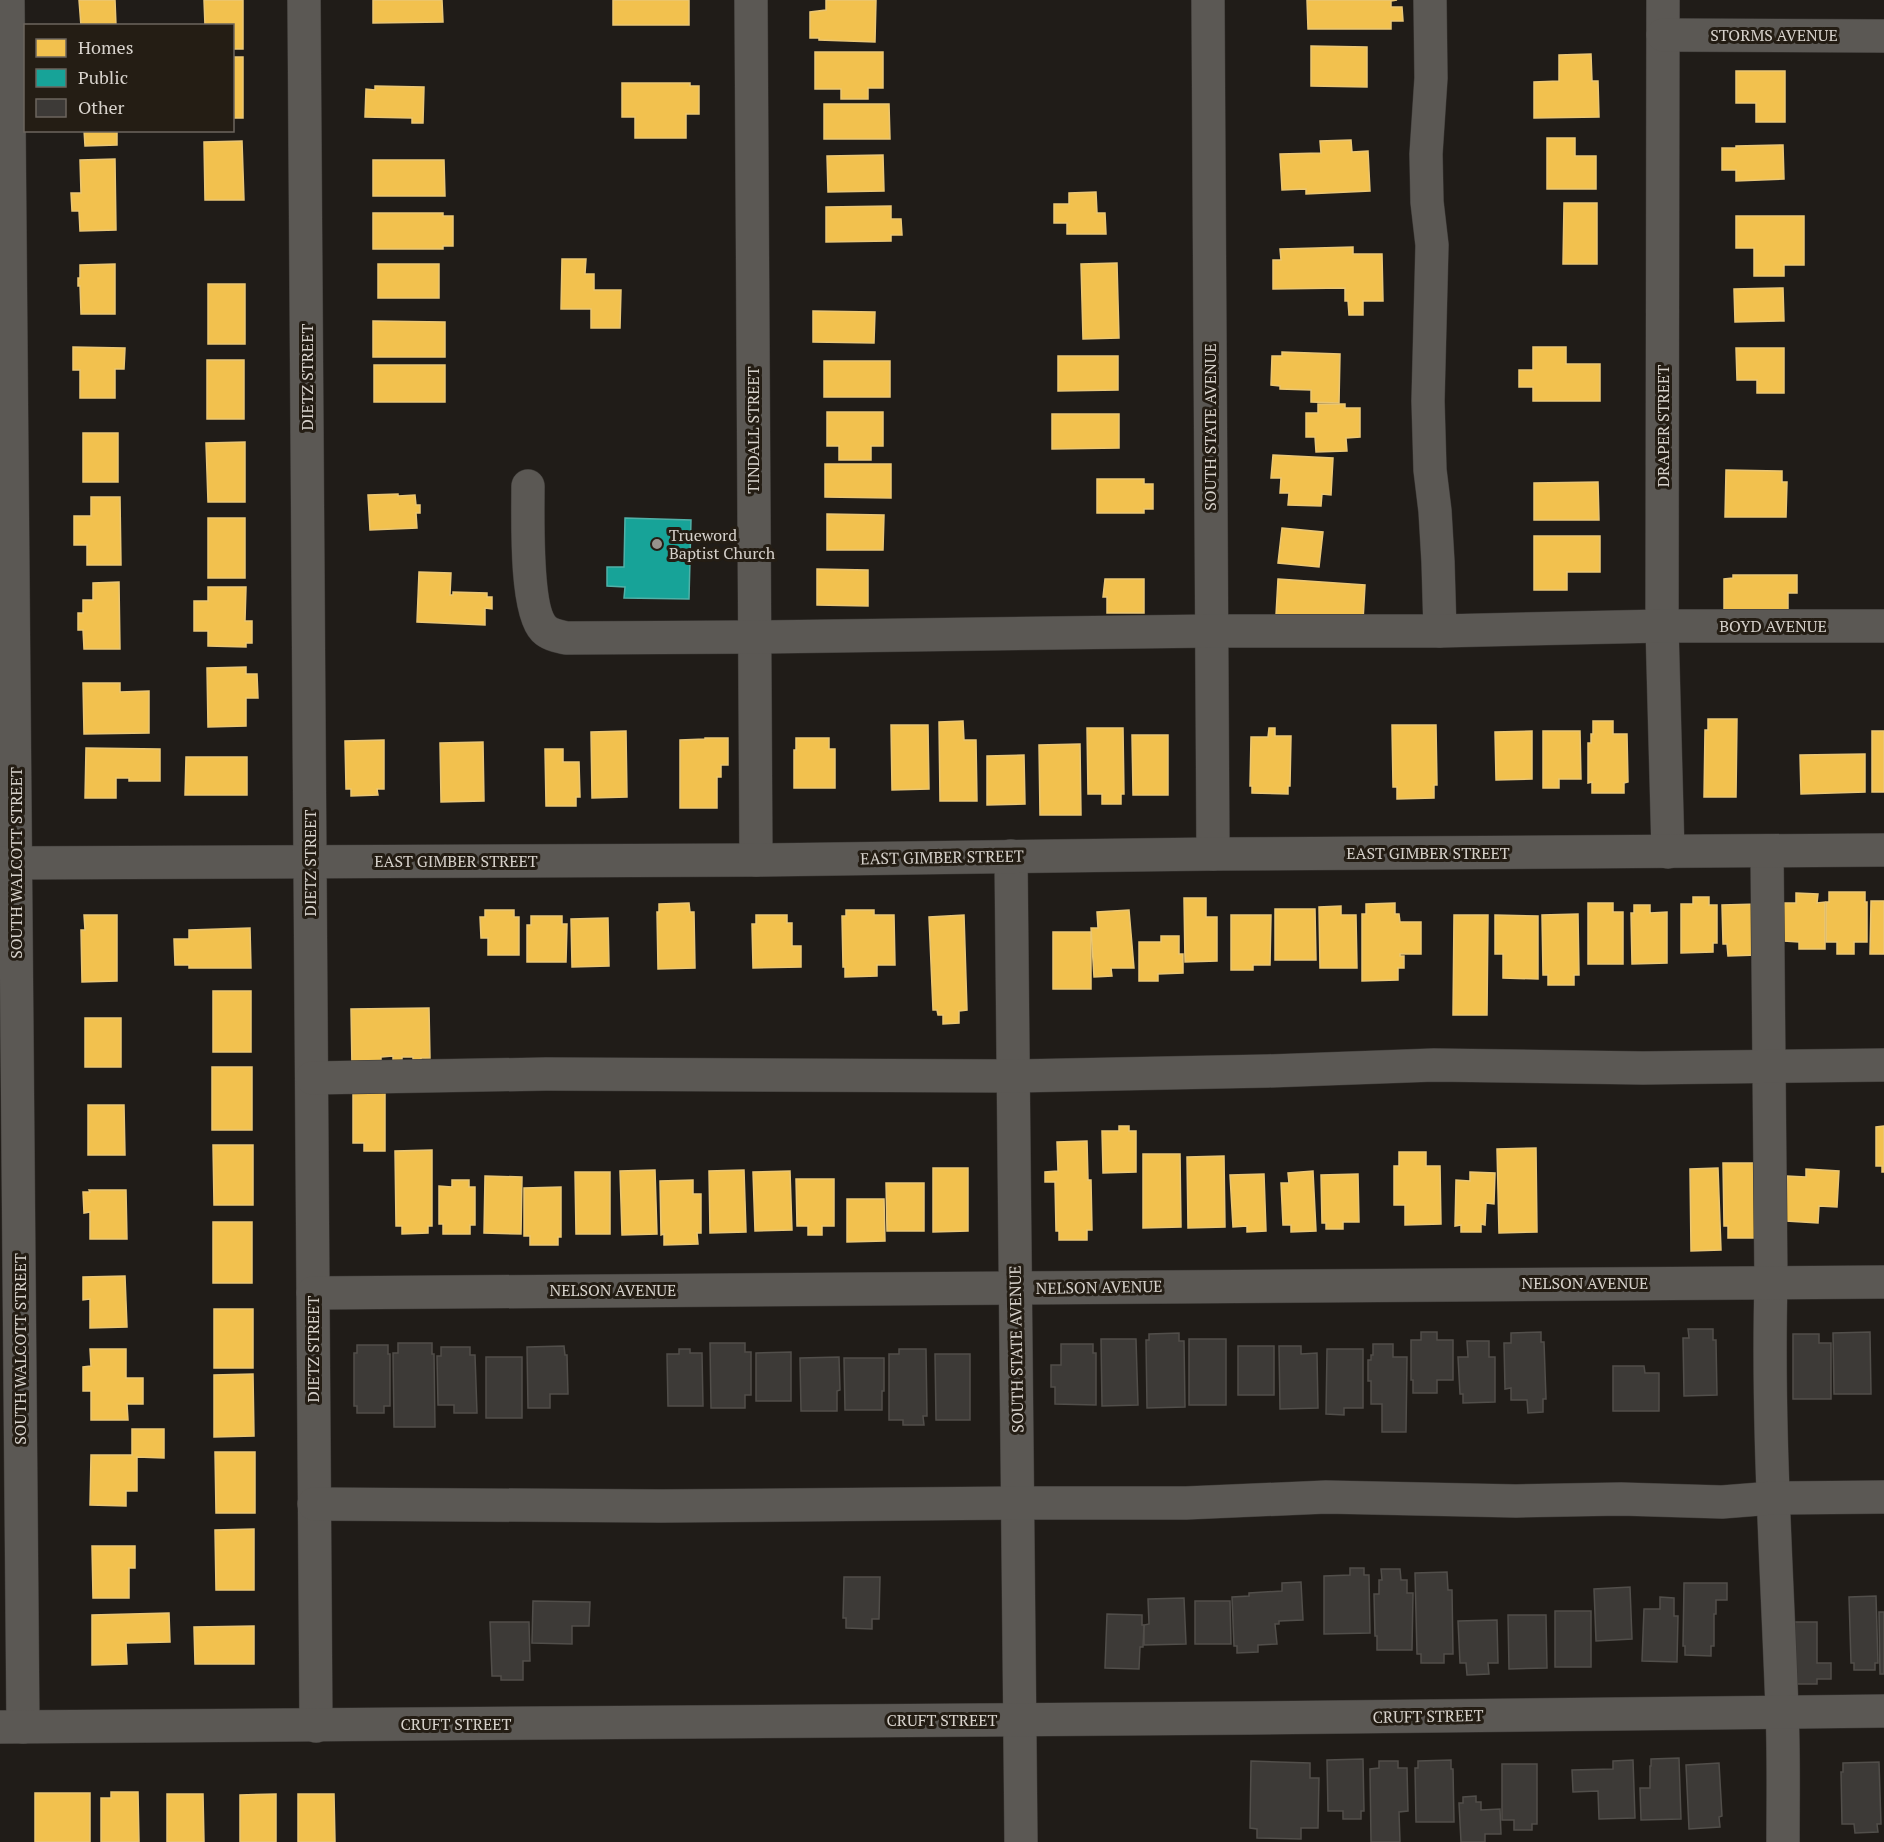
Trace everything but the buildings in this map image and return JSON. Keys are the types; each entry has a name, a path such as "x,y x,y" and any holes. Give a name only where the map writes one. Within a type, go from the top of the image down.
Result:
{"street":[{"name":"SOUTH WALCOTT STREET","path":"8,0 11,1727"},
{"name":"DIETZ STREET","path":"304,0 316,1725"},
{"name":"TINDALL STREET","path":"752,0 756,860"},
{"name":"SOUTH STATE AVENUE","path":"1208,0 1213,854"},
{"path":"1430,0 1431,78 1426,154 1427,202 1432,244 1428,401 1440,631"},
{"name":"DRAPER STREET","path":"1663,0 1662,626 1668,852"},
{"name":"STORMS AVENUE","path":"1663,35 1884,36"},
{"name":"BOYD AVENUE","path":"528,486 530,575 536,611 542,627 551,634 566,638 1211,631 1440,631 1662,626 1884,626"},
{"name":"EAST GIMBER STREET","path":"8,863 756,860 1213,854 1884,850"},
{"path":"1767,851 1771,1282 1769,1336 1782,1712 1783,1842"},
{"name":"SOUTH STATE AVENUE","path":"1011,856 1021,1836"},
{"path":"312,1078 546,1074 1013,1076 1434,1065 1643,1068 1884,1065"},
{"name":"NELSON AVENUE","path":"313,1293 1884,1282"},
{"path":"315,1504 661,1506 1186,1503 1326,1497 1722,1502 1773,1498 1884,1497"},
{"name":"CRUFT STREET","path":"11,1727 1884,1711"}],"place":[{"name":"Trueword Baptist Church","path":"657,544"}]}
